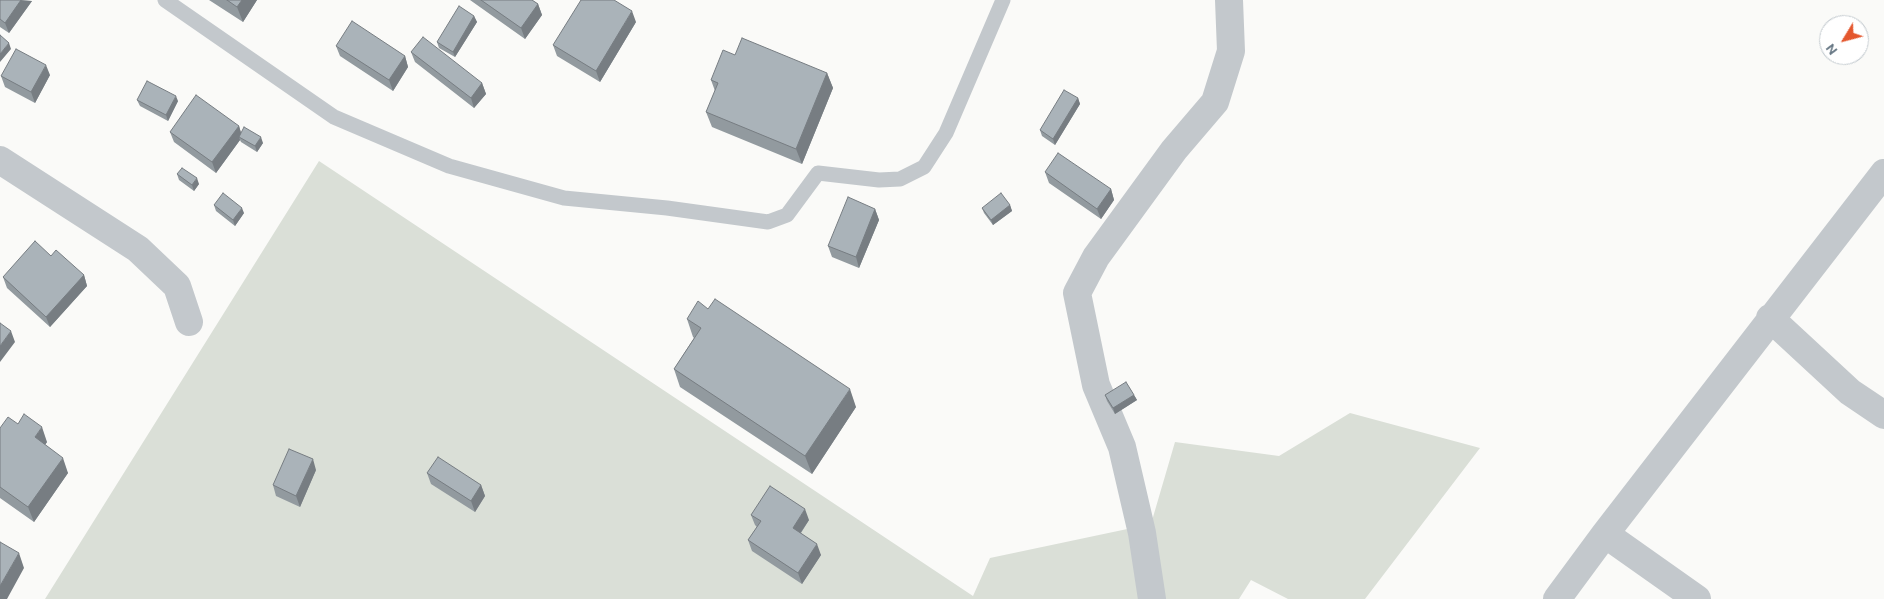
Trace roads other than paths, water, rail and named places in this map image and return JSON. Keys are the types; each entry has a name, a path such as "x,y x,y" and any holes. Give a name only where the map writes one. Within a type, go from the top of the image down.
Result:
{"street":[{"path":"1152,599 1142,533 1122,447 1096,386 1077,294 1096,257 1174,150 1215,102 1231,51 1229,0"},
{"path":"0,160 138,249 177,286 189,322"},
{"path":"1557,599 1604,534 1884,173"},
{"path":"1770,318 1850,392 1884,415"},
{"path":"1604,534 1697,599"}],"lane":[{"path":"166,0 334,117 449,166 564,198 667,208 768,222 787,215 818,173 878,180 900,179 924,167 946,132 1003,0"}]}
